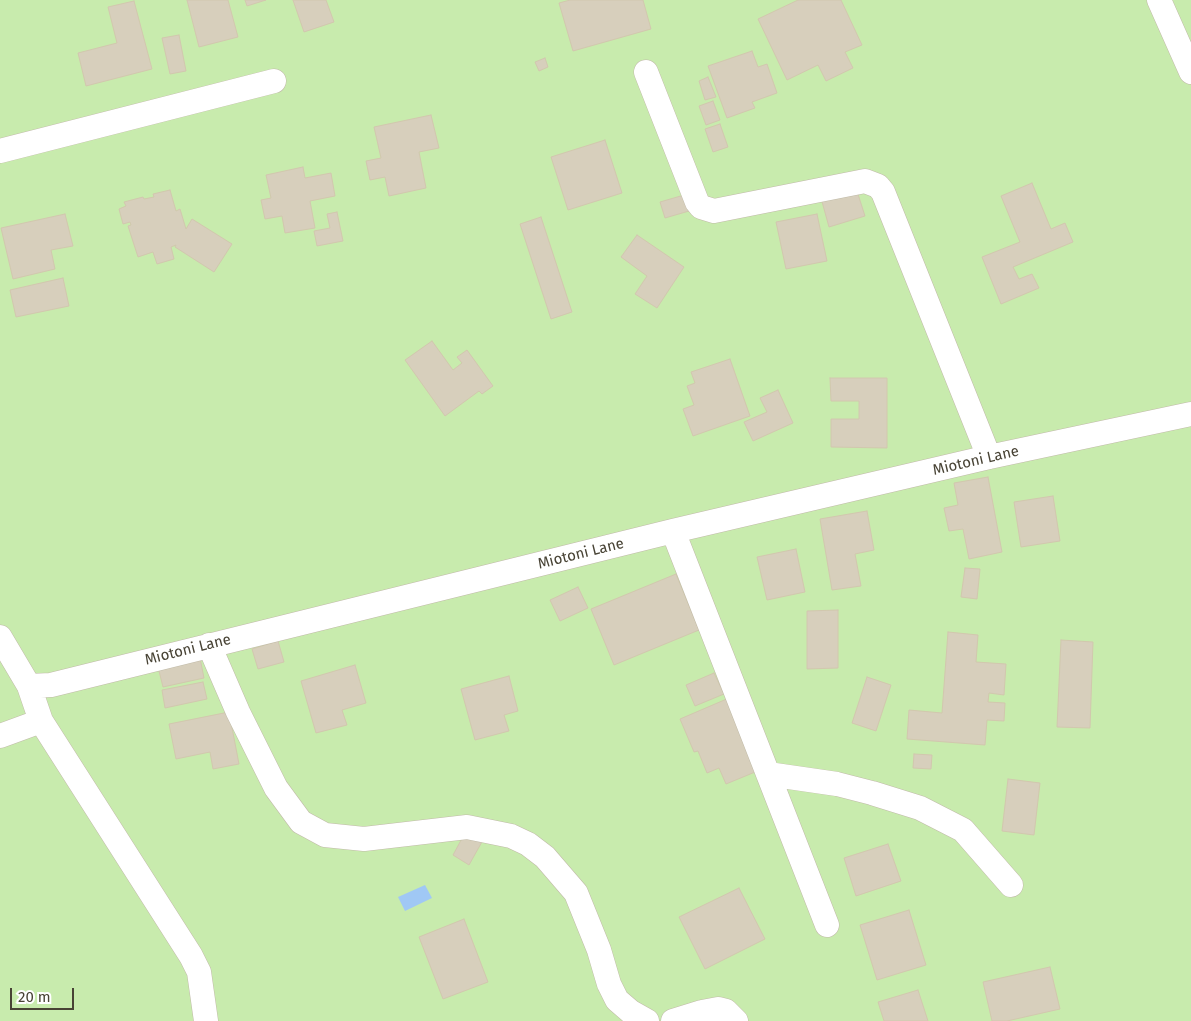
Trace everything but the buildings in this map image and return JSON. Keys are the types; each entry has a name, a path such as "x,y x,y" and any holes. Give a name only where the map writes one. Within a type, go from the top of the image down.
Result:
{"street":[{"path":"1159,0 1191,72"},
{"path":"646,72 697,202 701,207 714,211 865,181 878,186 886,201 989,457"},
{"path":"0,151 274,81"},
{"name":"Miotoni Lane","path":"29,686 51,684 674,531 989,457 1191,414"},
{"path":"674,531 827,925"},
{"path":"0,637 29,686 41,721 191,956 199,972 206,1021"},
{"path":"209,645 238,712 276,788 301,822 325,835 364,839 467,827 511,836 528,844 545,857 576,893 599,950 609,984 617,1000 631,1012 647,1021"},
{"path":"0,736 41,721"},
{"path":"768,774 838,784 920,808 963,830 1011,885"},
{"path":"673,1021 718,1009 726,1011 736,1021"}],"green space":[{"path":"0,0 1191,0 1191,1021 0,1021"}],"water":[{"path":"425,885 432,898 405,911 398,897"}]}
